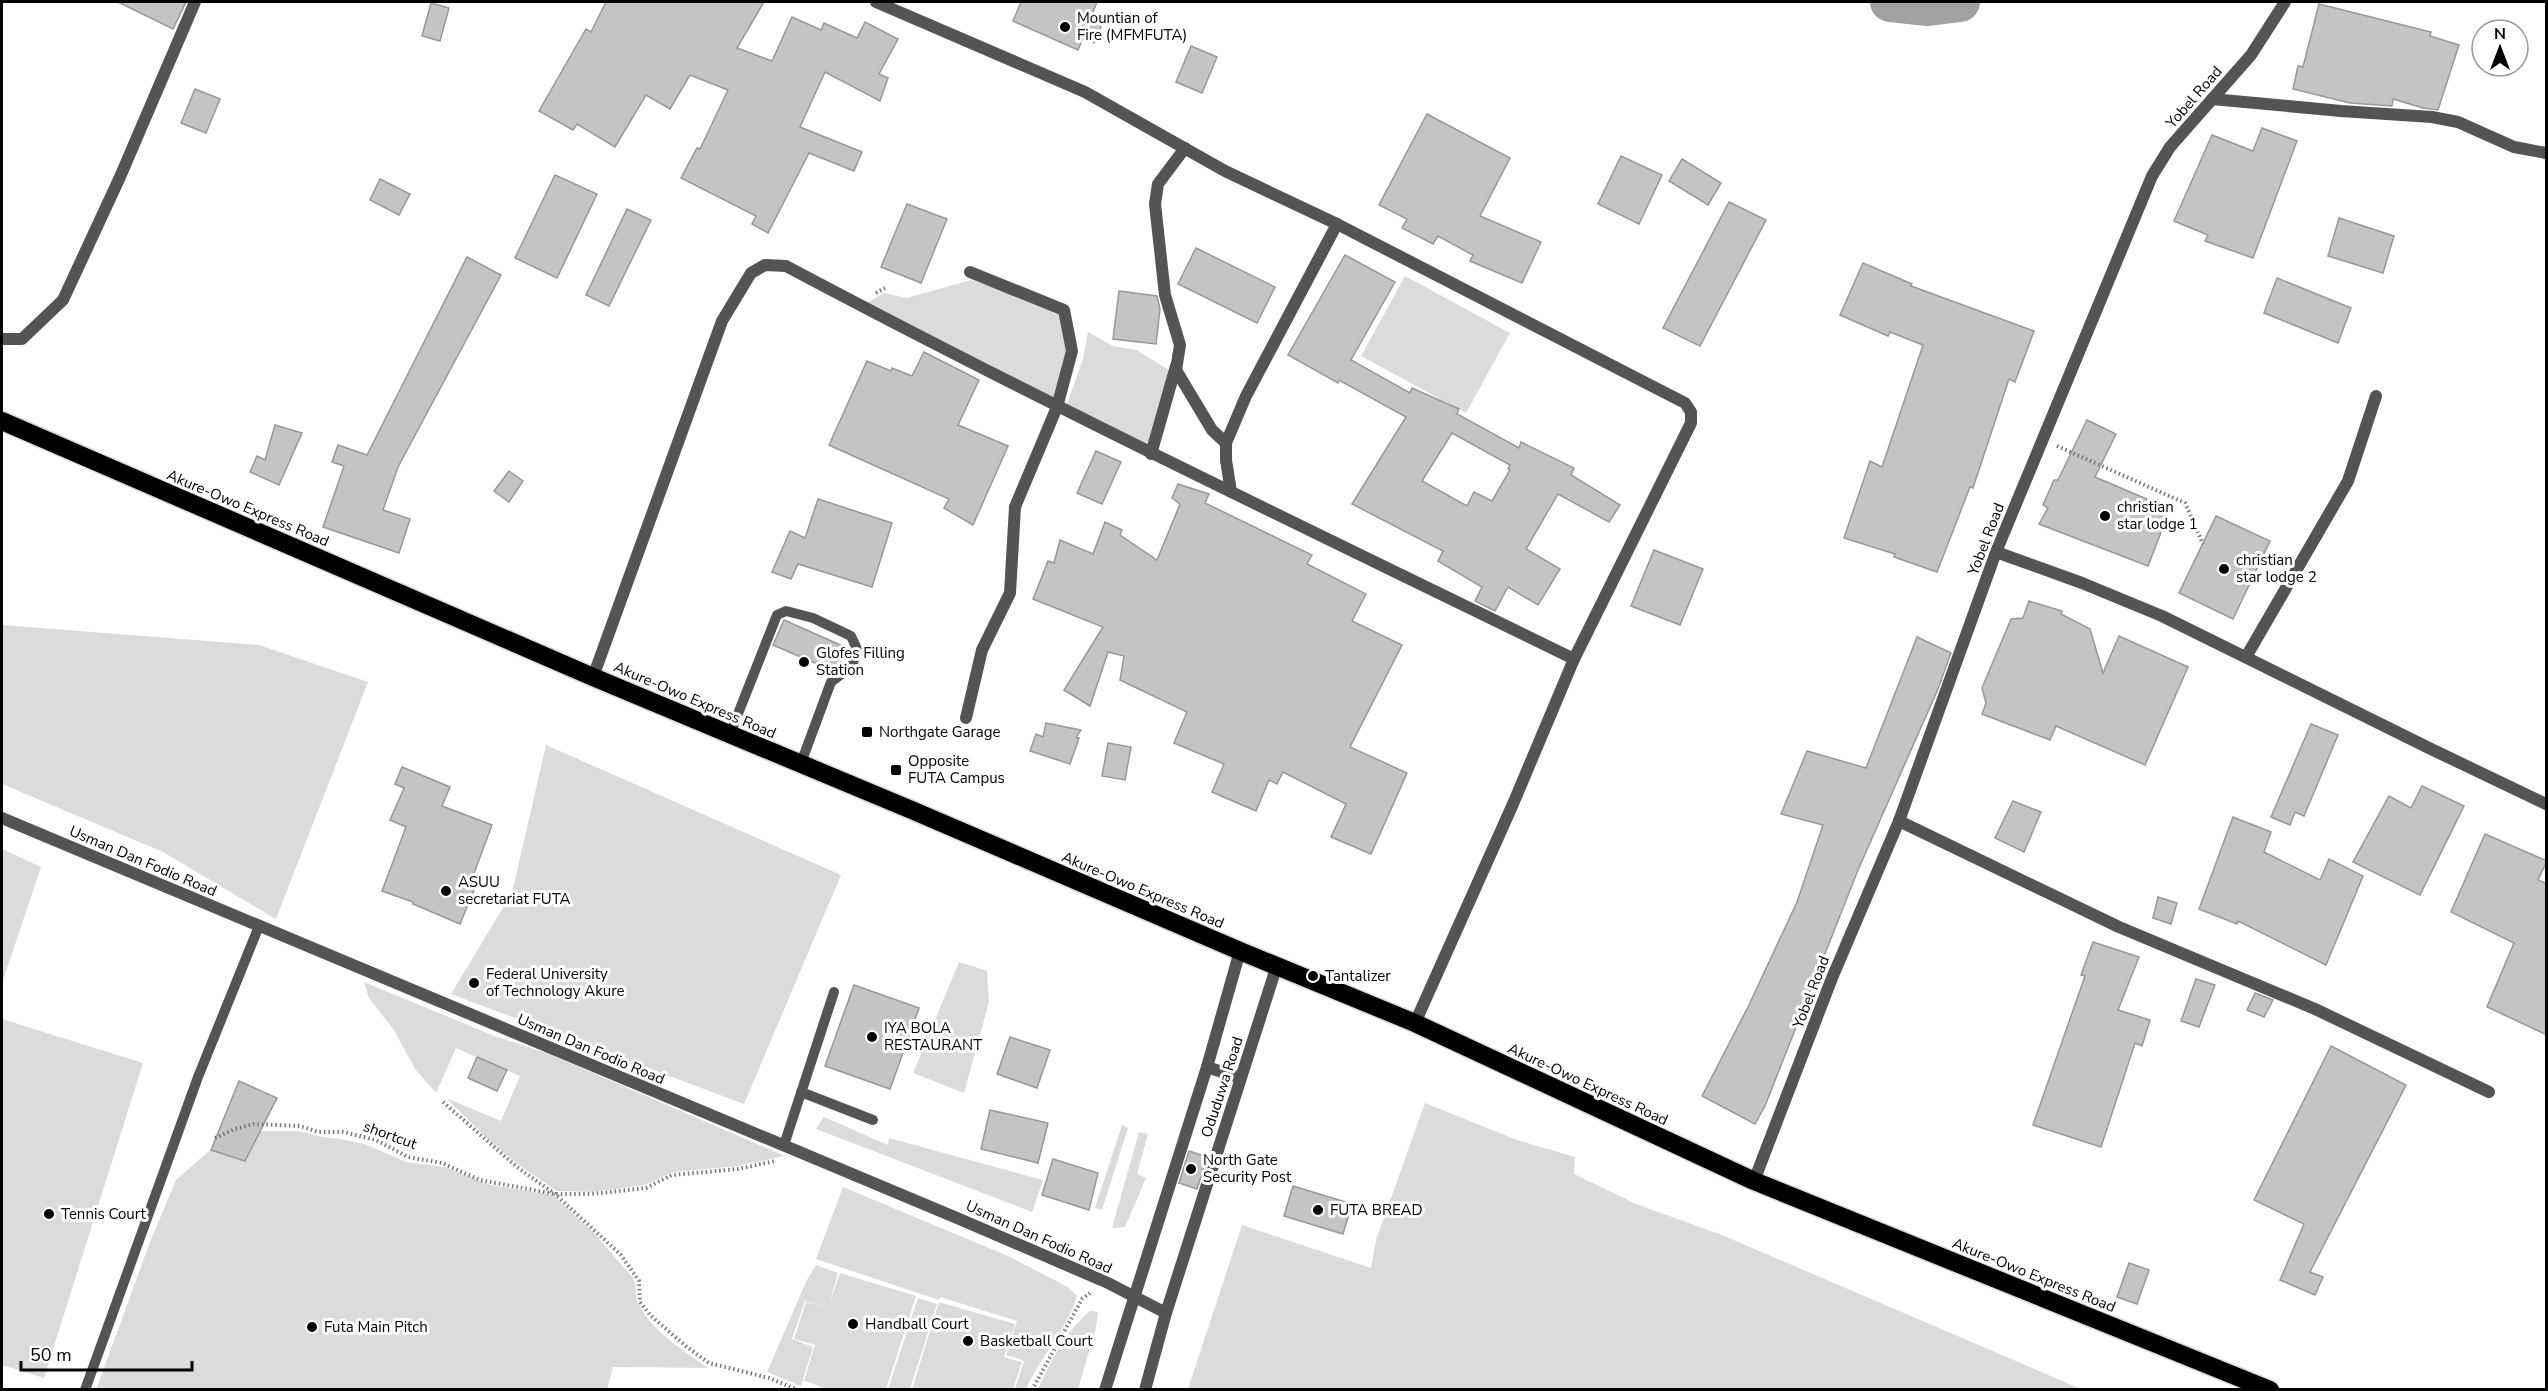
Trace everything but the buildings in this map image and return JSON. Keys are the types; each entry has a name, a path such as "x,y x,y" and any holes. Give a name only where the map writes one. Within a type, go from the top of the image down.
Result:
{"highway":[{"name":"Akure-Owo Express Road","path":"2,421 593,677 1415,1023 1754,1181 2270,1389"}],"street":[{"path":"2,339 22,339 63,300 120,177 195,2"},
{"path":"876,2 1085,92 1265,191 1337,224 1685,403 1691,412 1691,423 1574,659 1513,804 1415,1023"},
{"name":"Yobel Road","path":"1754,1181 1832,978 1899,821 1996,552 2152,176 2170,147 2251,55 2285,2"},
{"path":"2212,99 2432,117 2458,122 2514,147 2547,153"},
{"path":"1151,454 1176,370 1180,345 1165,295 1155,204 1158,184 1185,148"},
{"path":"1231,492 1226,443 1246,396 1337,224"},
{"path":"593,677 722,321 751,273 765,265 786,266 1151,454 1574,659"},
{"path":"966,718 982,650 1010,593 1015,507 1057,407 1072,351 1064,310 970,272"},
{"path":"1180,345 1168,308 1176,370 1212,430 1226,443"},
{"path":"2246,657 2348,481 2376,396"},
{"path":"1996,552 2082,583 2162,616 2547,804"},
{"name":"Usman Dan Fodio Road","path":"2,818 784,1145 1106,1282 1166,1313"},
{"path":"1899,821 2120,927 2315,1009 2489,1092"},
{"path":"1105,1389 1207,1067 1240,951"},
{"name":"Oduduwa Road","path":"1145,1389 1166,1313 1277,965"},
{"path":"1207,1067 1240,1078"}],"lane":[{"path":"730,734 777,615 786,611 813,618 851,636 857,649 852,666 831,682 801,763"},
{"path":"85,1389 198,1077 260,926"},
{"path":"784,1145 834,992"},
{"path":"801,1092 873,1120"}],"path":[{"path":"2042,439 2185,503 2203,544"},
{"path":"443,1102 517,1167 555,1194 621,1255 639,1281 640,1302 651,1316 687,1347 709,1363 769,1378 798,1389"},
{"name":"shortcut","path":"215,1138 235,1129 254,1125 300,1126 318,1132 343,1132 376,1140 408,1157 442,1163 480,1180 555,1194 591,1194 646,1188 672,1175 738,1169 778,1161"},
{"path":"1032,1389 1082,1299 1106,1282"}],"shaded area":[{"path":"1405,276 1510,333 1466,413 1361,356"},
{"path":"971,280 1031,300 1062,315 1067,351 1056,399 867,303 884,293 907,298"},
{"path":"1088,332 1113,346 1136,350 1169,370 1148,447 1066,407 1083,359"},
{"path":"2,625 259,645 368,682 276,919 163,852 2,784"},
{"path":"546,745 841,875 744,1104 451,994 512,893"},
{"path":"2,849 41,867 2,983"},
{"path":"959,962 987,971 989,1002 964,1093 913,1073"},
{"path":"364,982 492,1035 549,1054 785,1156 737,1166 673,1172 645,1185 591,1192 557,1191 519,1165 490,1141 446,1098 501,1121 520,1076 456,1048 436,1093 415,1069 394,1030 369,998"},
{"name":"Tennis Court","path":"2,1019 143,1063 44,1378 2,1365"},
{"path":"1425,1103 1517,1140 1575,1157 1574,1174 1636,1204 1722,1235 2081,1389 1188,1389 1242,1225 1371,1268 1376,1240"},
{"path":"824,1117 888,1145 889,1138 1043,1180 1032,1212 816,1129"},
{"path":"1122,1125 1128,1128 1102,1210 1095,1208"},
{"path":"254,1131 298,1131 365,1144 406,1162 445,1167 491,1185 553,1195 595,1234 633,1278 638,1302 660,1332 708,1368 613,1367 607,1390 96,1390 150,1242 176,1180 224,1138"},
{"path":"1139,1132 1148,1134 1137,1174 1146,1178 1125,1227 1112,1228"},
{"path":"843,1187 1008,1256 1068,1287 1077,1296 1067,1320 1026,1389 1015,1389 1024,1361 1006,1355 1017,1321 940,1297 939,1300 816,1259"},
{"name":"Handball Court","path":"816,1265 838,1273 829,1304 840,1273 916,1296 886,1389 828,1389 804,1381 815,1345 794,1339 806,1302 828,1308 805,1301 792,1339 813,1347 801,1386 767,1372 806,1282"},
{"path":"918,1298 937,1304 910,1389 888,1389"},
{"name":"Basketball Court","path":"939,1302 1015,1324 1004,1357 1022,1362 1013,1389 912,1389"},
{"path":"1090,1311 1098,1312 1096,1328 1078,1389 1038,1389 1066,1338"}],"waterway":[{"path":"1890,2 1928,6 1960,2"}],"place":[{"name":"Mountian of Fire (MFMFUTA)","path":"1065,27"},
{"name":"christian star lodge 1","path":"2105,516"},
{"name":"christian star lodge 2","path":"2224,569"},
{"name":"Glofes Filling Station","path":"804,662"},
{"name":"Northgate Garage","path":"867,732"},
{"name":"Opposite FUTA Campus","path":"896,770"},
{"name":"ASUU secretariat FUTA","path":"446,891"},
{"name":"Tantalizer","path":"1313,976"},
{"name":"Federal University of Technology Akure","path":"474,983"},
{"name":"IYA BOLA RESTAURANT","path":"872,1037"},
{"name":"North Gate Security Post","path":"1191,1169"},
{"name":"FUTA BREAD","path":"1318,1210"},
{"name":"Tennis Court","path":"49,1214"},
{"name":"Handball Court","path":"853,1324"},
{"name":"Futa Main Pitch","path":"312,1327"},
{"name":"Basketball Court","path":"968,1341"}]}
